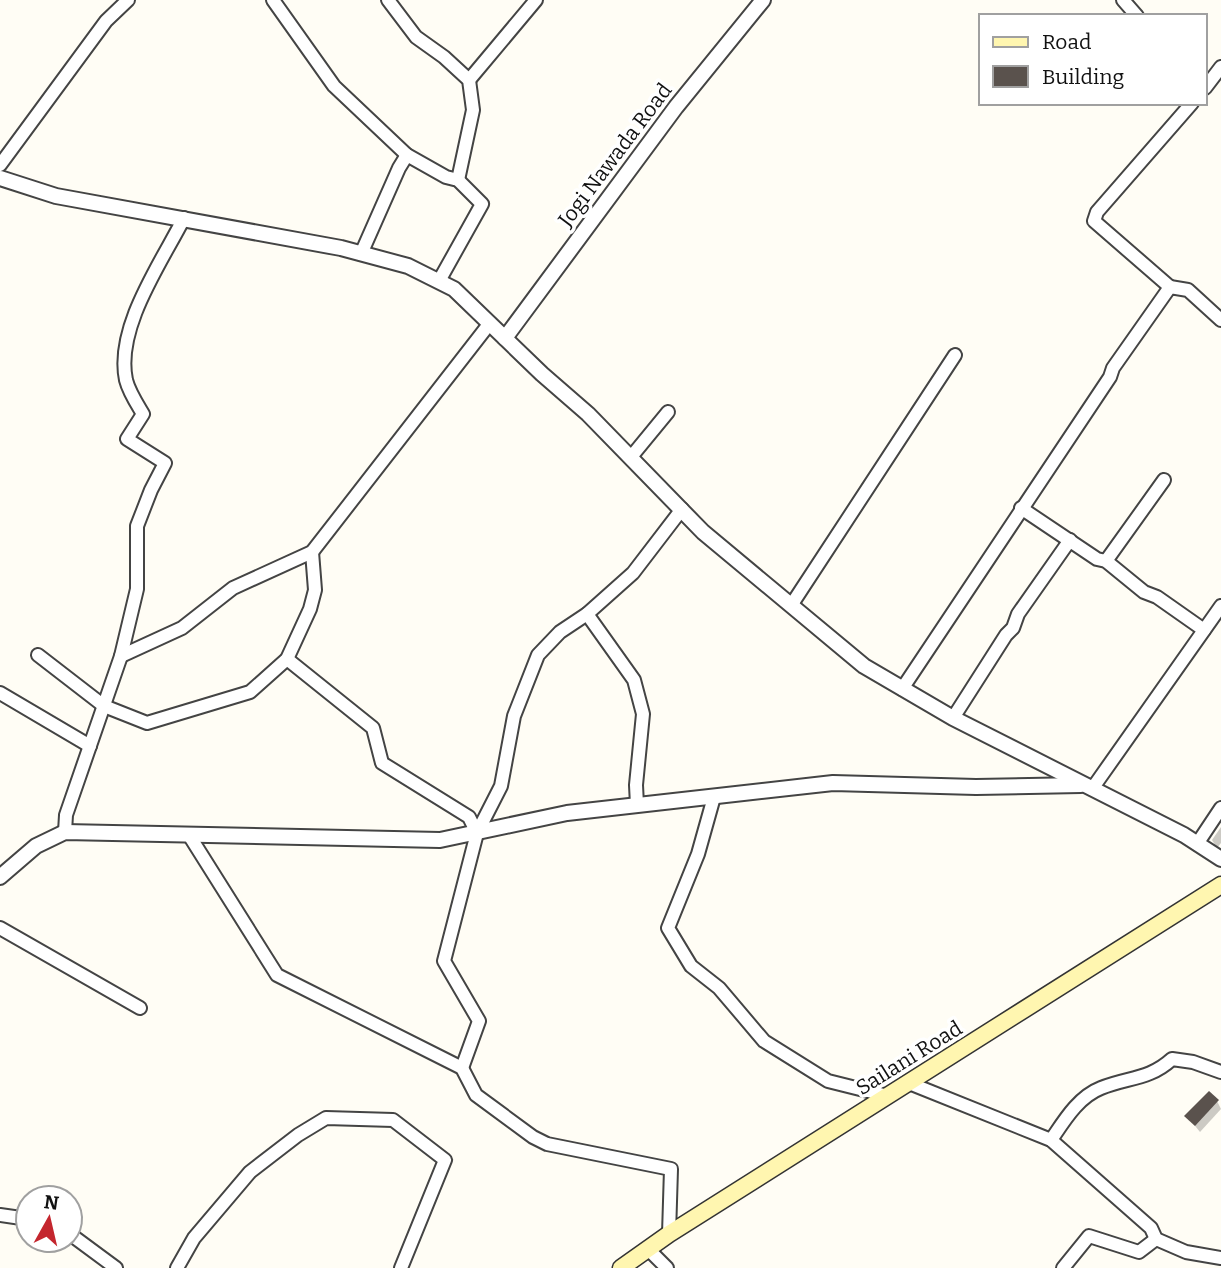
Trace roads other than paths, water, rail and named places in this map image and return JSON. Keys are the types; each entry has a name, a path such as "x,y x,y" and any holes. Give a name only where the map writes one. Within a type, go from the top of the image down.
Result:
{"main road":[{"name":"Sailani Road","path":"621,1268 669,1234 1221,885"}],"street":[{"path":"0,165 106,21 128,0"},
{"path":"273,0 334,86 407,155 446,177 458,180 482,204 439,281"},
{"path":"387,0 416,37 444,57 468,80 473,110 458,180"},
{"path":"468,80 536,0"},
{"name":"Jogi Nawada Road","path":"505,338 676,107 763,0"},
{"path":"1123,0 1136,14"},
{"path":"1207,85 1221,67"},
{"path":"1190,105 1097,212 1094,221 1170,287 1188,290 1221,320"},
{"path":"361,254 398,168 407,155"},
{"path":"0,178 56,196 184,218 361,254 408,266 454,289 542,374 588,414 703,532 864,666 953,718 1197,844 1221,859"},
{"path":"65,832 66,815 121,656 137,589 137,526 166,463 127,439 143,414 126,383 123,358 134,316 184,218"},
{"path":"902,688 1110,377 1113,368 1170,287"},
{"path":"121,656 182,628 233,588 312,552 490,323"},
{"path":"792,604 955,355"},
{"path":"631,457 667,412"},
{"path":"1106,561 1164,480"},
{"path":"1021,508 1097,559 1106,561 1144,592 1157,597 1204,630"},
{"path":"462,1068 479,1021 444,961 477,832 501,786 514,716 538,655 560,632 587,614 633,573 681,509"},
{"path":"953,718 1013,628 1018,614 1070,540"},
{"path":"38,655 104,706 147,723 250,692 287,659 310,608 315,590 312,552"},
{"path":"1087,787 1221,606"},
{"path":"587,614 634,680 643,714 636,785 637,805"},
{"path":"287,659 373,728 382,763 469,817 477,832"},
{"path":"0,693 90,746"},
{"path":"0,877 36,846 65,832 440,840 568,813 833,783 1087,787"},
{"path":"714,797 698,854 668,928 691,966 719,988 764,1041 828,1081 888,1096"},
{"path":"1197,844 1221,808"},
{"path":"189,835 277,975 462,1068 476,1095 533,1137 547,1144 671,1169 669,1234"},
{"path":"0,928 140,1009"},
{"path":"1051,1140 1072,1110 1098,1089 1158,1072 1172,1059 1193,1062 1221,1072"},
{"path":"909,1083 1051,1140 1151,1228 1156,1239 1186,1252 1221,1258"},
{"path":"177,1268 194,1238 250,1172 298,1135 327,1118 393,1120 445,1160 401,1268"},
{"path":"1063,1268 1089,1236 1139,1252 1156,1239"},
{"path":"84,1244 116,1268"},
{"path":"648,1249 667,1268"}]}
